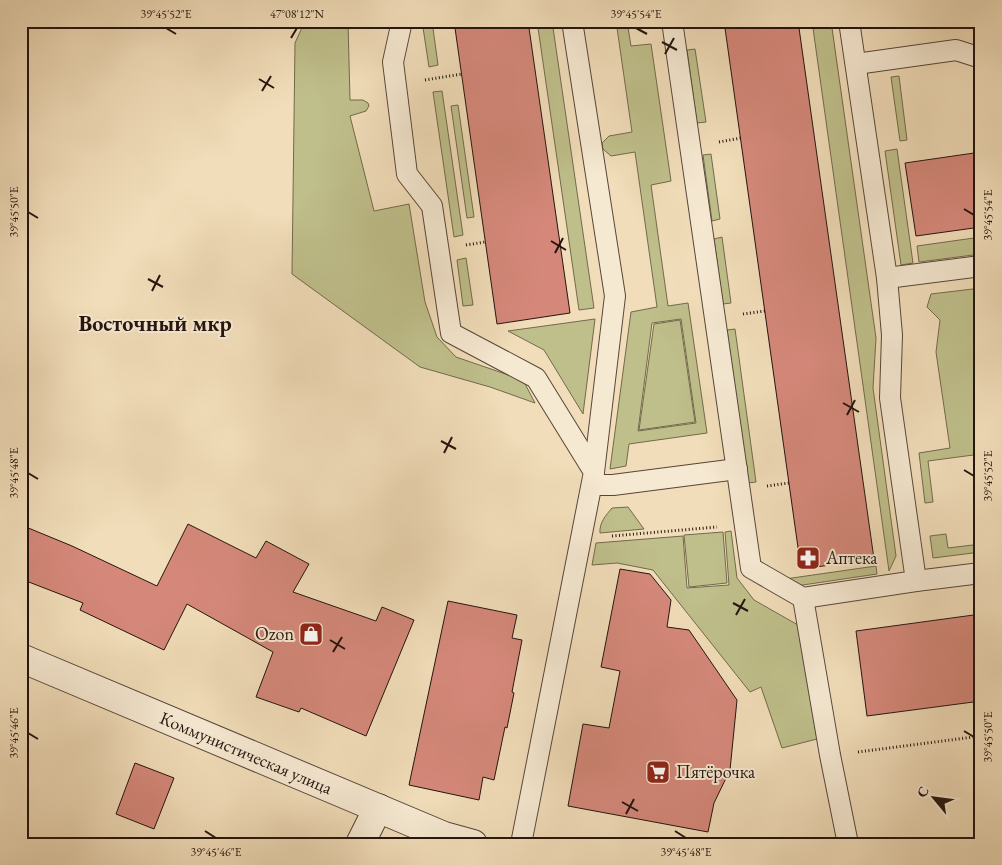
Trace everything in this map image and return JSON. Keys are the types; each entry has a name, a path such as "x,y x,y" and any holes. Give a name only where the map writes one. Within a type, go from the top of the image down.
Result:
{"street":[{"name":"Коммунистическая улица","path":"21,658 444,836 473,844"},
{"path":"360,844 378,808"}],"lane":[{"path":"402,21 393,62 408,174 432,206 451,333 536,378 593,478 613,486 737,469"},
{"path":"521,844 593,478 615,296 572,21"},
{"path":"672,21 751,568 803,598 916,580 981,573"},
{"path":"849,21 887,278 892,335 890,398 916,580"},
{"path":"856,64 956,50 981,58"},
{"path":"887,278 981,266"},
{"path":"803,598 830,756 848,844"}],"path":[{"path":"396,84 462,74"},
{"path":"581,539 744,525"},
{"path":"830,756 981,736"}],"green space":[{"path":"305,21 371,21 348,22 350,100 363,100 369,106 366,111 350,116 374,211 409,204 425,302 437,337 456,357 523,380 535,403 490,387 420,367 292,274 295,43"},
{"path":"422,21 432,21 438,65 429,67"},
{"path":"537,21 552,21 594,308 579,310"},
{"path":"616,21 627,21 631,46 651,44 671,181 651,185 668,306 688,303 707,433 629,444 626,466 610,469 631,312 657,307 635,152 611,156 603,149 602,143 609,136 632,132","holes":["681,319 696,423 638,431 652,323"]},
{"path":"812,21 831,21 876,338 873,388 896,556 889,571"},
{"path":"695,49 706,122 697,123 687,50"},
{"path":"899,76 907,140 900,141 891,77"},
{"path":"442,91 463,235 454,237 433,92"},
{"path":"458,105 474,217 467,218 451,106"},
{"path":"897,149 913,263 901,265 885,151"},
{"path":"711,154 720,219 712,221 703,155"},
{"path":"722,237 731,303 723,304 714,239"},
{"path":"981,237 981,254 919,262 917,246"},
{"path":"466,258 473,305 463,306 457,260"},
{"path":"981,288 981,454 928,461 933,502 925,503 919,453 950,448 936,352 940,320 927,307 931,294"},
{"path":"595,319 583,414 544,350 508,331"},
{"path":"680,320 695,422 639,430 654,324"},
{"path":"735,329 756,482 748,483 727,330"},
{"path":"628,507 644,529 600,533 605,516 612,508"},
{"path":"731,531 737,578 754,600 798,625 817,739 782,748 761,687 750,692 653,570 617,563 592,565 596,543 683,536 687,588 729,585 725,532"},
{"path":"723,532 727,583 689,587 684,535"},
{"path":"946,534 948,548 981,544 981,552 933,558 930,536"},
{"path":"876,566 877,574 796,586 785,579"}],"building":[{"path":"454,21 528,21 570,313 497,324"},
{"path":"724,21 798,21 874,559 801,569"},
{"path":"981,152 981,227 916,236 905,163"},
{"path":"188,524 256,558 266,541 309,564 293,592 376,621 382,607 414,620 366,736 301,708 299,712 256,697 273,652 187,604 164,650 80,610 83,603 21,579 21,525 72,546 157,586"},
{"path":"620,569 650,574 671,600 667,627 689,630 737,700 730,770 714,803 708,832 568,806 583,724 609,728 620,671 601,667"},
{"path":"448,601 517,615 512,638 522,640 507,728 505,727 494,780 483,777 479,800 409,785"},
{"path":"981,614 981,701 867,716 856,631"},
{"path":"135,763 174,778 154,829 116,814"}],"place":[{"name":"Аптека","path":"808,558"},
{"name":"Ozon","path":"311,634"},
{"name":"Пятёрочка","path":"658,772"}],"district":[{"name":"Восточный мкр","path":"155,323"}]}
